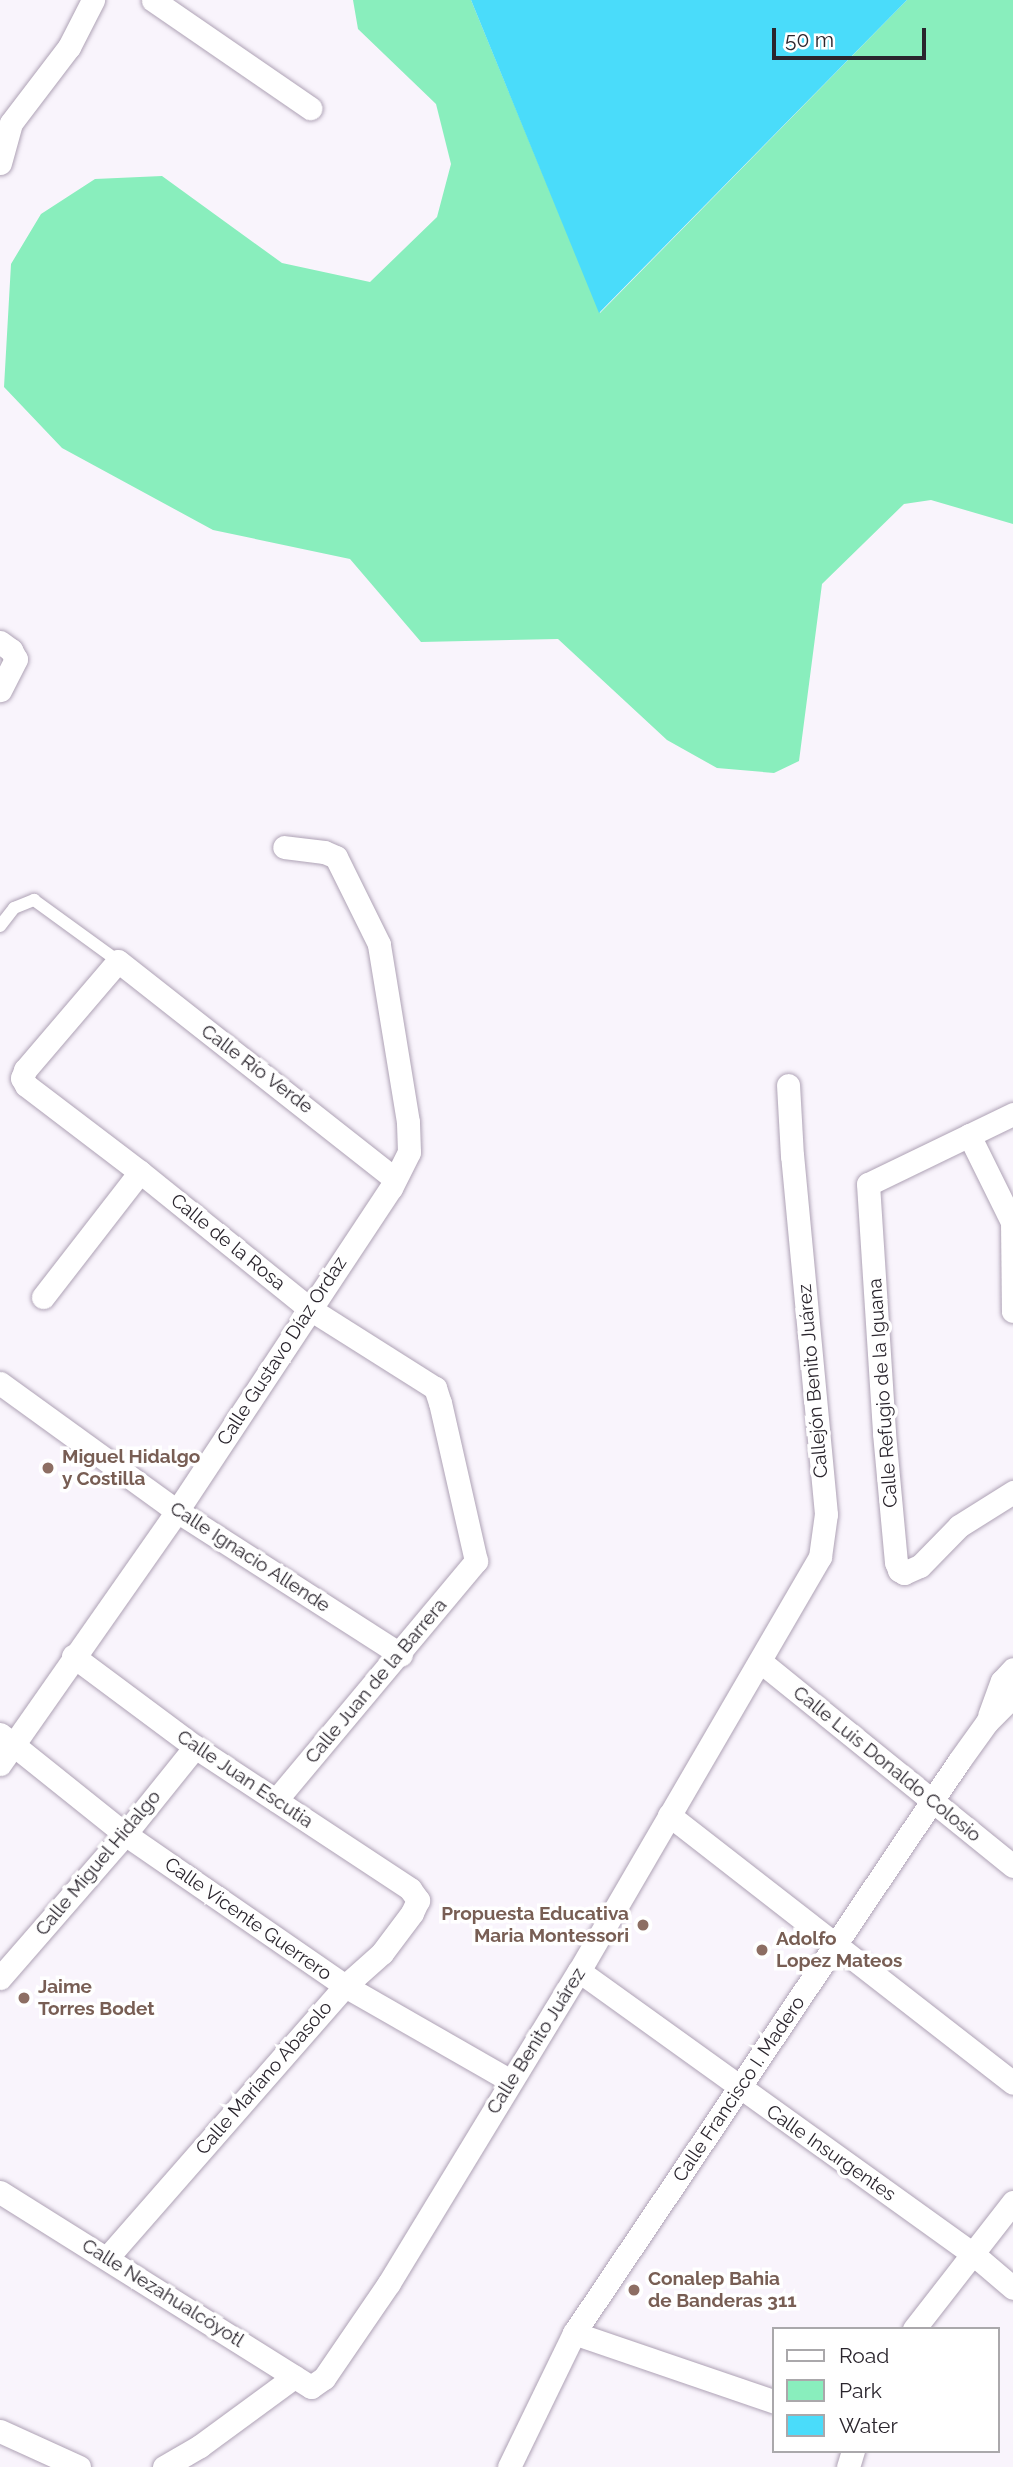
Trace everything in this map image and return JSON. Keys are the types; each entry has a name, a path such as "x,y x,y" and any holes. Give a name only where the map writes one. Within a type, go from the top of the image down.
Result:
{"street":[{"path":"0,163 11,123 69,47 93,0"},
{"path":"153,0 310,108"},
{"path":"0,642 11,650 16,659 0,690"},
{"name":"Calle Gustavo Díaz Ordaz","path":"0,1765 7,1740 74,1656 177,1511 395,1179 409,1152 408,1122 379,944 336,857 284,847"},
{"name":"Calle Río Verde","path":"118,961 395,1179"},
{"name":"Calle de la Rosa","path":"118,961 25,1070 23,1078 26,1085 140,1172 310,1309 435,1388 476,1561"},
{"name":"Callejón Benito Juárez","path":"761,1662 820,1557 826,1514 792,1156 788,1084"},
{"name":"Calle Refugio de la Iguana","path":"1013,1114 868,1184 884,1433 899,1570 904,1573 920,1566 959,1527 1013,1492"},
{"path":"969,1135 1012,1223 1013,1311"},
{"path":"43,1297 140,1172"},
{"name":"Calle Ignacio Allende","path":"0,1383 177,1511 401,1655"},
{"name":"Calle Juan de la Barrera","path":"275,1800 401,1655 476,1561"},
{"name":"Calle Juan Escutia","path":"74,1656 195,1748 410,1889 418,1900"},
{"name":"Calle Luis Donaldo Colosio","path":"761,1662 1013,1866"},
{"name":"Calle Benito Juárez","path":"295,2377 311,2387 324,2378 388,2283 579,1971 761,1662"},
{"name":"Calle Francisco I. Madero","path":"987,1722 1002,1681 1013,1669"},
{"name":"Calle Francisco I. Madero","path":"509,2467 574,2333 987,1722 1013,1696"},
{"name":"Calle Vicente Guerrero","path":"7,1740 125,1834 345,1986 511,2081"},
{"name":"Calle Miguel Hidalgo","path":"0,1978 125,1834 195,1748"},
{"path":"669,1815 1013,2082"},
{"name":"Calle Mariano Abasolo","path":"108,2257 345,1986 382,1953 412,1913 418,1900"},
{"name":"Calle Insurgentes","path":"579,1971 972,2253 1013,2288"},
{"name":"Calle Nezahualcóyotl","path":"0,2192 108,2257 295,2377"},
{"path":"916,2327 1013,2202"},
{"path":"574,2333 772,2401"},
{"path":"163,2467 200,2446 295,2377"},
{"path":"0,2431 79,2467"}],"lane":[{"path":"0,926 14,908 34,900 118,961"}],"green space":[{"path":"353,0 471,0 600,313 907,0 1013,0 1013,524 931,500 904,504 822,584 799,761 774,773 717,768 667,740 558,639 421,642 350,559 213,530 62,448 4,387 11,264 41,214 95,179 162,176 282,263 370,282 437,217 451,164 436,104 358,29"}],"water":[{"path":"471,0 907,0 599,313"}],"place":[{"name":"Miguel Hidalgo y Costilla","path":"48,1468"},
{"name":"Propuesta Educativa Maria Montessori","path":"643,1925"},
{"name":"Adolfo Lopez Mateos","path":"762,1950"},
{"name":"Jaime Torres Bodet","path":"24,1998"},
{"name":"Conalep Bahia de Banderas 311","path":"634,2290"}]}
